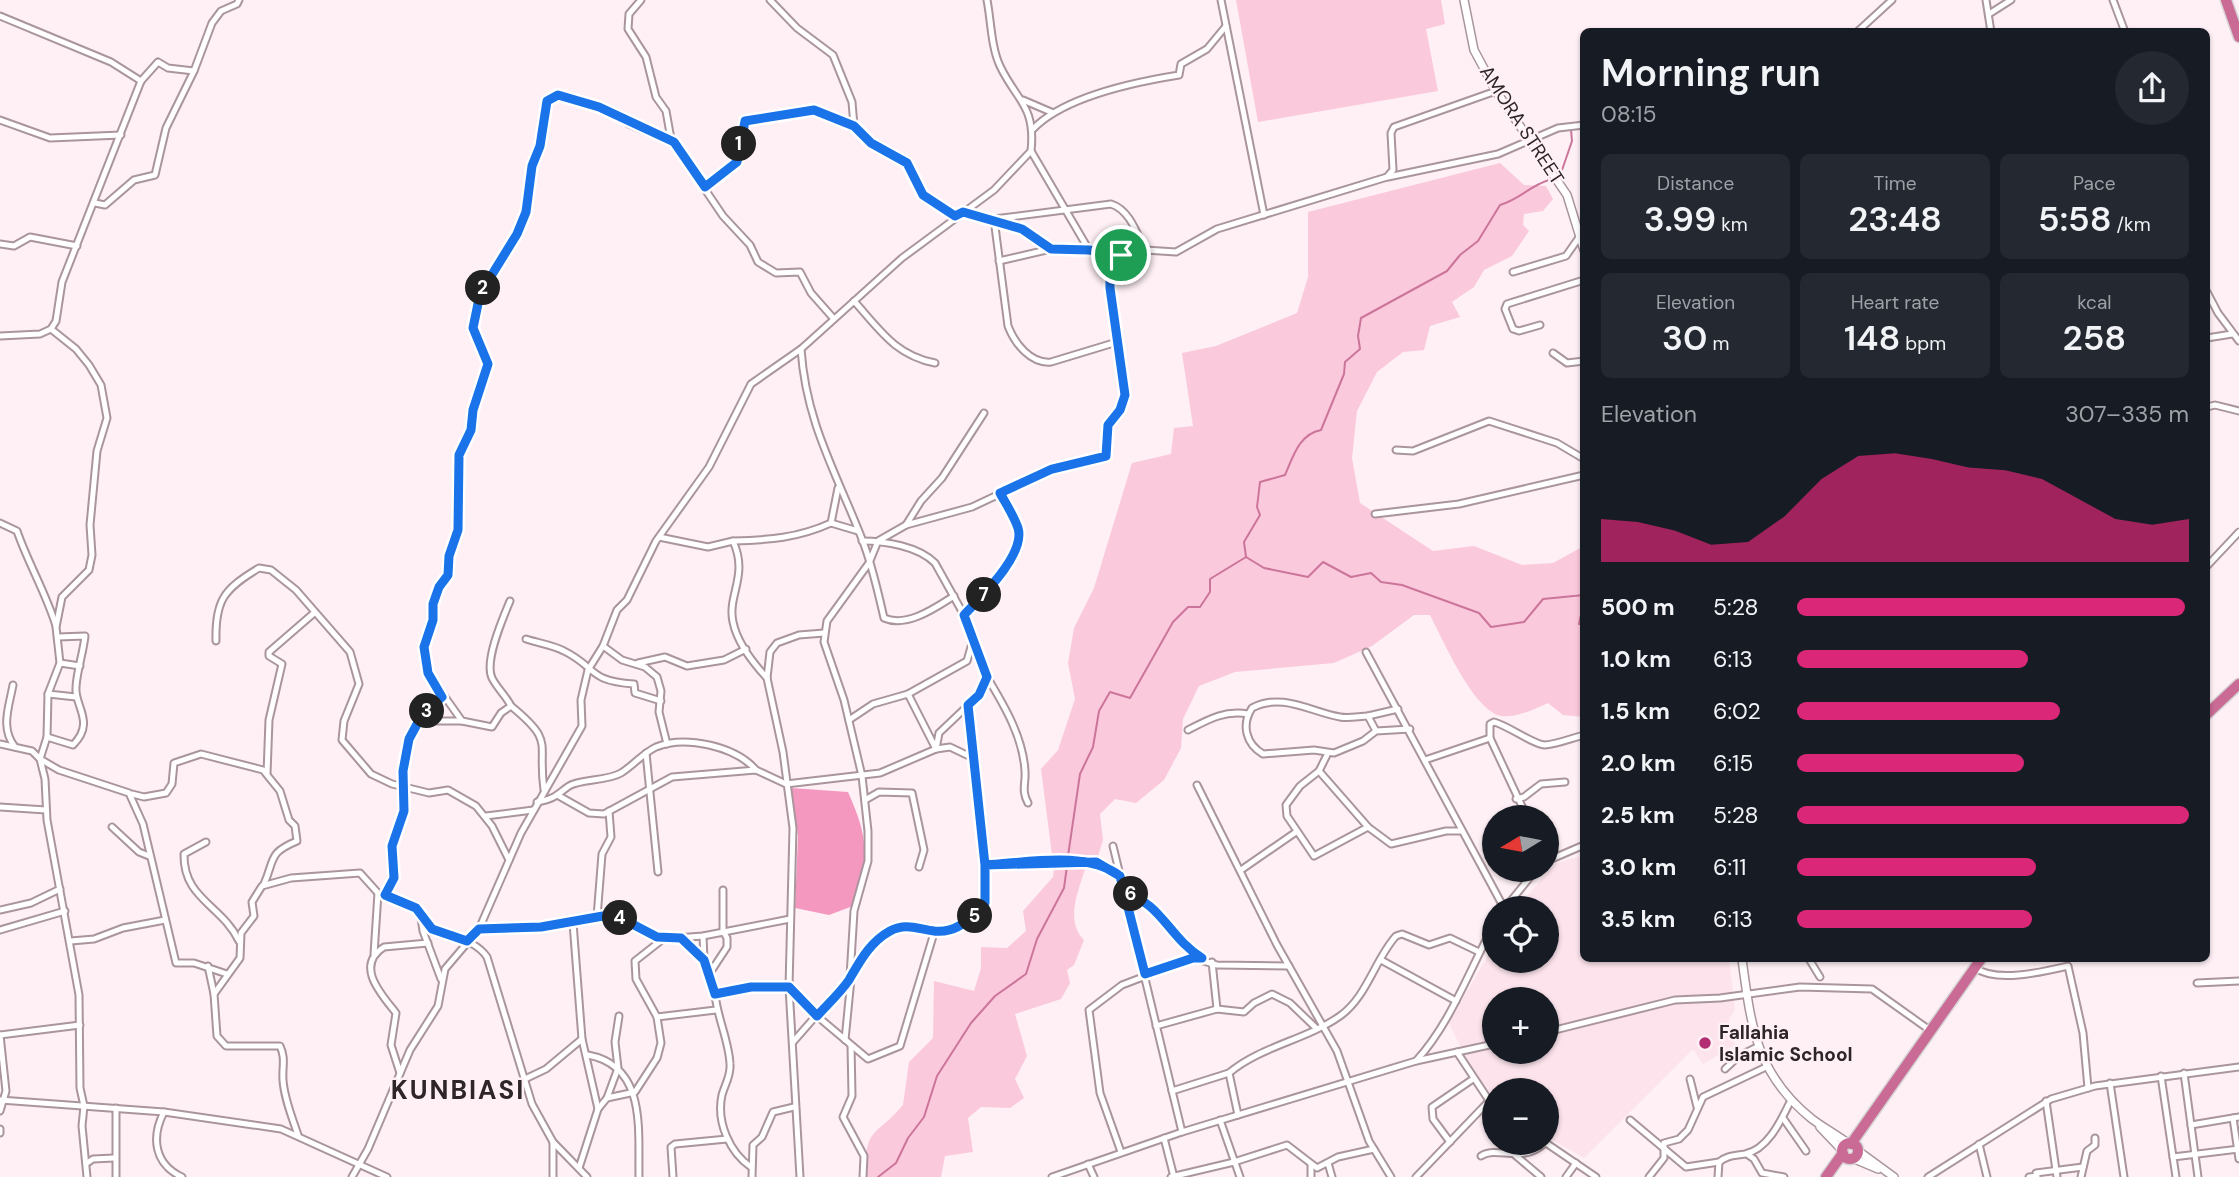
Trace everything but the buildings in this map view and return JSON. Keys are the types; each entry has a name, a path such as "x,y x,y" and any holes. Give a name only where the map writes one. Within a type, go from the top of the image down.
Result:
{"highway":[{"path":"2225,0 2239,37"},
{"path":"2210,711 2239,684"},
{"path":"1827,1177 1850,1151 1864,1121 1978,964"}],"street":[{"path":"95,203 105,205 134,180 155,175 166,128 194,71 212,23 221,11 237,5 239,0"},
{"path":"641,0 629,14 628,29 646,57 656,97 666,111 674,142 723,216 750,245 758,262 776,273 800,272 811,293 834,319"},
{"path":"770,0 797,28 833,55 848,89 854,126"},
{"path":"988,0 998,62 1023,100 1033,130 1031,151 1089,250"},
{"path":"1221,0 1264,215"},
{"name":"AMORA STREET","path":"1464,0 1475,50 1496,90 1580,215 1580,236"},
{"path":"1861,28 1892,0"},
{"path":"1986,0 1991,28"},
{"path":"1989,14 2011,0"},
{"path":"2113,0 2124,28"},
{"path":"0,16 111,62 141,81"},
{"path":"1033,130 1051,112 1121,87 1179,75 1181,64 1207,49 1226,26"},
{"path":"0,337 40,334 51,329 56,321 62,282 141,81 158,62 169,68 194,71"},
{"path":"1387,177 1393,170 1391,133 1394,127 1496,90"},
{"path":"462,721 442,697 428,673 424,647 433,620 433,604 439,587 448,575 449,556 458,530 459,455 471,430 473,410 488,364 473,328 480,294 517,234 526,212 532,166 543,134 545,105 555,95 564,96 614,113 629,124 674,142"},
{"path":"1023,100 1051,112"},
{"path":"705,187 737,162 745,121 814,110 854,126 871,143 907,163 923,195 955,216"},
{"path":"0,120 51,138 121,135"},
{"path":"999,261 1051,249 1089,250 1121,255 1145,250 1176,252 1217,229 1387,177 1498,154 1558,128 1580,125"},
{"path":"352,1177 421,1028 438,1006 445,969 479,929 537,802 582,726 581,700 588,670 603,646 617,610 627,600 659,537 709,467 751,384 801,349 955,216 994,190 1031,151"},
{"path":"994,219 1116,205 1131,221 1145,250"},
{"path":"963,212 1022,229 1051,249"},
{"path":"994,219 1008,326 1012,336 1029,355 1040,363 1051,362 1117,342"},
{"path":"1513,272 1566,256 1580,236"},
{"path":"0,244 14,246 30,237 77,246"},
{"path":"863,1177 864,1156 844,1117 852,1096 848,1042 854,911 868,861 865,800 849,720 824,633 832,613 869,563 878,541 906,525 940,519 1052,469 1106,456 1108,425 1120,410 1125,395 1110,288 1110,275 1121,255"},
{"path":"1540,325 1519,331 1513,329 1505,309 1507,304 1580,281"},
{"path":"2210,297 2231,334 2239,341"},
{"path":"854,301 898,349 911,358 935,363"},
{"path":"51,329 76,349 89,365 101,385 107,418 96,451 90,525 92,555 89,570 62,597 56,627"},
{"path":"2210,338 2231,334"},
{"path":"801,349 805,388 829,467 862,541 884,618 889,620 925,614 954,596"},
{"path":"1553,353 1567,363 1580,361"},
{"path":"2210,406 2239,411"},
{"path":"906,525 921,501 942,478 984,413"},
{"path":"1396,450 1413,451 1489,421 1557,443 1580,457"},
{"path":"1375,514 1459,504 1580,476"},
{"path":"831,523 838,488"},
{"path":"964,615 1010,561 1019,538 1018,528 1000,493"},
{"path":"659,537 708,547 733,541 778,540 804,535 831,523 858,531"},
{"path":"1,524 17,531 58,637 60,663 48,694 47,737 40,760 46,810 71,941 80,1025 80,1088 84,1106 82,1126 87,1177"},
{"path":"2210,563 2239,532"},
{"path":"733,541 741,558 732,621 746,649 768,678"},
{"path":"862,541 878,541 928,556 954,596 974,637 987,677 1010,715 1025,771 1022,793 1028,803"},
{"path":"216,642 215,614 223,595 260,569 271,570 311,604 314,613 350,652 359,684 344,721 342,740 371,774 402,787 429,793 452,791 486,816 509,860"},
{"path":"510,601 499,628 490,668 492,677 511,706 540,732 544,753 544,790"},
{"path":"267,777 272,697 283,672 282,664 269,656 269,652 314,613"},
{"path":"800,1177 789,987 793,828 768,678 770,652 777,643 799,635 824,633"},
{"path":"47,737 73,745 79,739 85,715 76,697 85,636 58,637"},
{"path":"849,720 873,704 908,694 967,660 972,653 974,637"},
{"path":"526,639 565,651 588,670 617,684 634,684 635,693 661,701"},
{"path":"603,646 622,660 657,677 661,701 659,712 667,744"},
{"path":"635,664 665,657 687,666 724,660 746,649"},
{"path":"1366,652 1410,729 1497,896"},
{"path":"60,663 80,666"},
{"path":"936,749 939,733 979,695 987,677"},
{"path":"13,685 4,728 7,738 15,747"},
{"path":"48,694 76,697"},
{"path":"908,694 936,749"},
{"path":"400,1073 391,1045 396,1013 374,986 371,965 381,894 394,878 392,846 404,811 402,787 406,747 422,715 442,697"},
{"path":"1398,709 1368,716 1338,717 1286,702 1265,703 1256,706 1248,714 1247,738 1263,754 1314,750 1328,753 1348,748 1376,731 1410,729"},
{"path":"793,1042 847,981 870,946 898,927 934,933 951,931 973,918 985,903 985,865 968,705"},
{"path":"422,715 431,721 462,721 492,727 501,713 511,706"},
{"path":"1188,730 1233,711 1248,714"},
{"path":"1368,716 1376,731"},
{"path":"1520,805 1490,738 1489,727 1494,722 1513,728 1539,744 1580,736"},
{"path":"1425,760 1490,738"},
{"path":"537,802 559,796 569,786 619,774 646,752 680,741 706,745 747,760 756,769 786,785 880,773 936,749 950,747 973,758"},
{"path":"0,744 32,751 40,760 70,774 144,797 166,793 172,784 174,763 201,754 263,770 280,791 289,820 295,826 297,841 279,849 272,856 264,884 252,902 254,916 239,941"},
{"path":"646,752 658,873"},
{"path":"1328,753 1319,771 1300,786 1286,805 1287,817 1314,856 1368,827"},
{"path":"559,796 589,813 609,811 672,778 756,769"},
{"path":"1319,771 1368,827 1391,844 1446,831 1462,831"},
{"path":"1516,799 1524,797 1541,784 1565,782"},
{"path":"1197,785 1350,1083 1359,1117 1391,1177"},
{"path":"865,800 879,792 912,793 924,850 919,867"},
{"path":"129,793 138,812 176,963 208,966 227,974"},
{"path":"0,807 46,810"},
{"path":"486,816 533,810"},
{"path":"597,917 602,854 611,838 609,811"},
{"path":"112,827 139,852 149,856"},
{"path":"1241,870 1296,832"},
{"path":"206,842 184,854 187,881 215,912 225,917 239,941 241,955 214,994"},
{"path":"1113,846 1182,1132"},
{"path":"1559,854 1580,846"},
{"path":"985,865 1096,862 1120,876"},
{"path":"264,884 291,878 360,873 381,894 410,904 420,911 442,983"},
{"path":"1514,896 1526,882"},
{"path":"0,910 31,904 60,889"},
{"path":"708,976 727,947 727,938 723,931 723,890"},
{"path":"1124,893 1141,897 1173,935 1202,958 1217,965 1289,965"},
{"path":"0,930 65,911"},
{"path":"479,929 515,930 617,916 663,939 703,936 790,919"},
{"path":"71,941 94,939 122,928 165,920"},
{"path":"423,920 432,929 467,941 482,950 494,972 525,1079 542,1125 553,1142 587,1177"},
{"path":"573,923 582,1039 588,1055 598,1109"},
{"path":"427,941 432,929"},
{"path":"715,994 762,986 789,987 817,1016 868,1059 900,1045 916,983 934,933"},
{"path":"1172,1091 1229,1073 1275,1046 1342,1016 1393,939 1402,934 1429,945 1450,937 1479,952"},
{"path":"703,936 704,960 731,1062 729,1081 722,1095 727,1139 733,1153 751,1167"},
{"path":"681,938 704,960"},
{"path":"607,1098 635,1092 657,1058 661,1043 657,1017 642,994 635,961 663,939"},
{"path":"374,957 384,947 427,941"},
{"path":"1416,1061 1427,1050 1456,1001 1482,947"},
{"path":"1121,1152 1100,1093 1088,1013 1122,985 1145,974 1193,958 1202,958"},
{"path":"1381,960 1456,1001"},
{"path":"1212,962 1217,1009"},
{"path":"1742,962 1758,1047 1766,1067 1791,1100 1815,1121 1850,1151 1894,1177"},
{"path":"1812,962 1820,977"},
{"path":"1978,964 1987,976 2004,977 2068,966 2083,1033 2088,1088"},
{"path":"208,966 214,994 217,1036 222,1044 231,1047 248,1044 258,1048 281,1046 285,1060 285,1096 298,1135"},
{"path":"2197,983 2239,981"},
{"path":"1559,1029 1675,1000 1800,986 1872,989 1931,1031"},
{"path":"1156,1026 1217,1009 1244,1012 1272,994 1290,1003 1319,1027"},
{"path":"657,1017 716,1010"},
{"path":"579,1168 598,1109 607,1098 618,1068 615,1042 619,1016"},
{"path":"0,1111 1,1100 6,1091 0,1035 80,1025"},
{"path":"525,1079 546,1069 582,1039"},
{"path":"1052,1177 1220,1120 1416,1061 1482,1047"},
{"path":"1725,1069 1739,1056 1758,1047"},
{"path":"1457,1052 1482,1091"},
{"path":"588,1055 609,1061 618,1068 628,1078 635,1092 639,1177"},
{"path":"1649,1177 1664,1158 1664,1143 1681,1137 1696,1119 1703,1097 1766,1067"},
{"path":"1928,1177 2046,1101 2110,1083 2239,1067"},
{"path":"1229,1073 1238,1115"},
{"path":"2184,1073 2198,1177"},
{"path":"2161,1076 2176,1177"},
{"path":"1450,1142 1433,1119 1432,1107 1473,1079"},
{"path":"1690,1079 1698,1110"},
{"path":"2110,1083 2124,1177"},
{"path":"1,1100 164,1112 246,1123 298,1135 387,1177"},
{"path":"1630,1120 1686,1167 1719,1162 1731,1155 1747,1154 1778,1129 1791,1100"},
{"path":"2046,1101 2056,1174"},
{"path":"752,1177 753,1145 762,1137 773,1112 794,1107"},
{"path":"116,1108 116,1177"},
{"path":"1416,1177 1482,1108"},
{"path":"164,1112 158,1124 157,1151 161,1161 182,1177"},
{"path":"1783,1118 1806,1151"},
{"path":"2191,1125 2236,1118 2239,1159"},
{"path":"1220,1120 1240,1177"},
{"path":"1164,1138 1173,1177 1291,1145 1311,1166 1321,1167 1338,1157 1374,1149"},
{"path":"2081,1177 2087,1151 2095,1145 2095,1138"},
{"path":"673,1177 671,1147 675,1143 727,1139"},
{"path":"553,1142 553,1177"},
{"path":"1979,1144 1987,1177"},
{"path":"2173,1157 2238,1149"},
{"path":"1559,1152 1596,1177"},
{"path":"1747,1154 1754,1159 1762,1173 1784,1177"},
{"path":"1515,1155 1541,1177"},
{"path":"87,1163 93,1159 114,1157"},
{"path":"1718,1177 1719,1162"},
{"path":"1328,1163 1332,1177"},
{"path":"1566,1177 1576,1163"},
{"path":"1088,1164 1094,1177"},
{"path":"1311,1166 1311,1177"},
{"path":"2029,1177 2083,1167"}],"shaded area":[{"path":"1236,0 1441,0 1445,24 1426,29 1438,91 1258,122"},
{"path":"1500,163 1524,185 1546,186 1553,199 1543,211 1524,214 1523,225 1529,231 1512,256 1484,270 1474,287 1452,302 1460,317 1430,326 1424,350 1403,352 1377,372 1357,411 1352,458 1360,503 1433,551 1474,546 1522,565 1553,563 1580,548 1580,717 1563,715 1548,703 1513,716 1501,716 1490,711 1460,673 1430,615 1414,615 1372,646 1334,663 1235,672 1199,686 1183,719 1181,748 1164,780 1136,803 1115,799 1100,814 1103,840 1098,856 1052,855 1041,769 1058,750 1075,699 1068,663 1074,628 1094,588 1132,463 1171,454 1174,428 1193,426 1182,353 1216,346 1297,313 1308,277 1308,212"},
{"path":"791,788 848,792 860,823 864,848 862,874 853,906 829,915 795,908 798,836"},
{"path":"1580,856 1580,962 1729,962 1735,1010 1729,1020 1735,1045 1703,1064 1693,1049 1584,1158 1559,1144 1559,1078 1482,1078 1482,1083 1472,1070 1449,1023 1482,966 1482,973 1559,973 1559,896 1527,896 1539,882 1559,882 1559,862"},
{"path":"1054,868 1085,869 1074,915 1078,932 1084,940 1074,965 1067,970 1070,983 1061,999 1015,1014 1027,1056 1015,1079 1024,1098 1010,1108 981,1107 968,1118 973,1152 945,1156 941,1177 866,1177 869,1141 903,1105 909,1062 933,1038 934,981 974,991 981,968 981,947 1007,948 1026,931 1023,911 1053,877"}],"waterway":[{"path":"1561,173 1572,141 1571,130"},
{"path":"1246,557 1244,542 1260,515 1257,507 1260,482 1285,475 1302,441 1313,432 1321,430 1344,374 1345,362 1360,349 1358,336 1361,318 1447,271 1460,255 1478,241 1500,205 1549,180"},
{"path":"1068,856 1080,774 1093,747 1099,711 1110,692 1130,698 1173,622 1188,607 1200,607 1210,592 1210,579 1246,557 1264,568 1308,577 1323,562 1351,577 1371,573 1381,582 1402,585 1479,613 1491,627 1524,622 1543,599 1580,595"},
{"path":"1580,619 1580,624"},
{"path":"878,1177 896,1163 908,1138 924,1117 937,1076 971,1023 995,996 1026,974 1037,939 1064,888 1067,866"}],"place":[{"name":"Fallahia Islamic School","path":"1705,1043"}],"district":[{"name":"KUNBIASI","path":"458,1090"}],"route":[{"path":"1121,255 1089,250 1051,249 1022,229 994,219 963,212 955,216 923,195 907,163 871,143 854,126 819,111 745,121 742,124 737,162 705,187 674,142 629,124 614,113 599,107 558,95 550,98 545,105 543,134 530,174 526,212 517,234 478,299 473,328 488,364 473,410 471,430 460,450 461,474 456,512 458,534 449,556 448,575 441,583 433,604 433,620 424,647 428,673 442,697 422,715 404,755 404,811 392,846 394,878 385,895 416,908 432,929 467,941 479,929 515,930 617,916 657,937 681,938 704,960 715,994 751,987 789,987 817,1016 847,981 870,946 887,932 898,927 934,933 951,931 973,918 985,903 987,895 985,865 1096,862 1109,867 1120,876 1124,893 1145,974 1193,958 1202,958 1186,949 1141,897 1124,893 1120,876 1109,867 1096,862 1054,862 985,865 968,705 979,695 987,677 964,615 989,589 1010,561 1019,538 1018,528 1000,493 1052,469 1106,456 1108,425 1124,404 1125,395 1110,288 1110,275 1121,255"}]}
